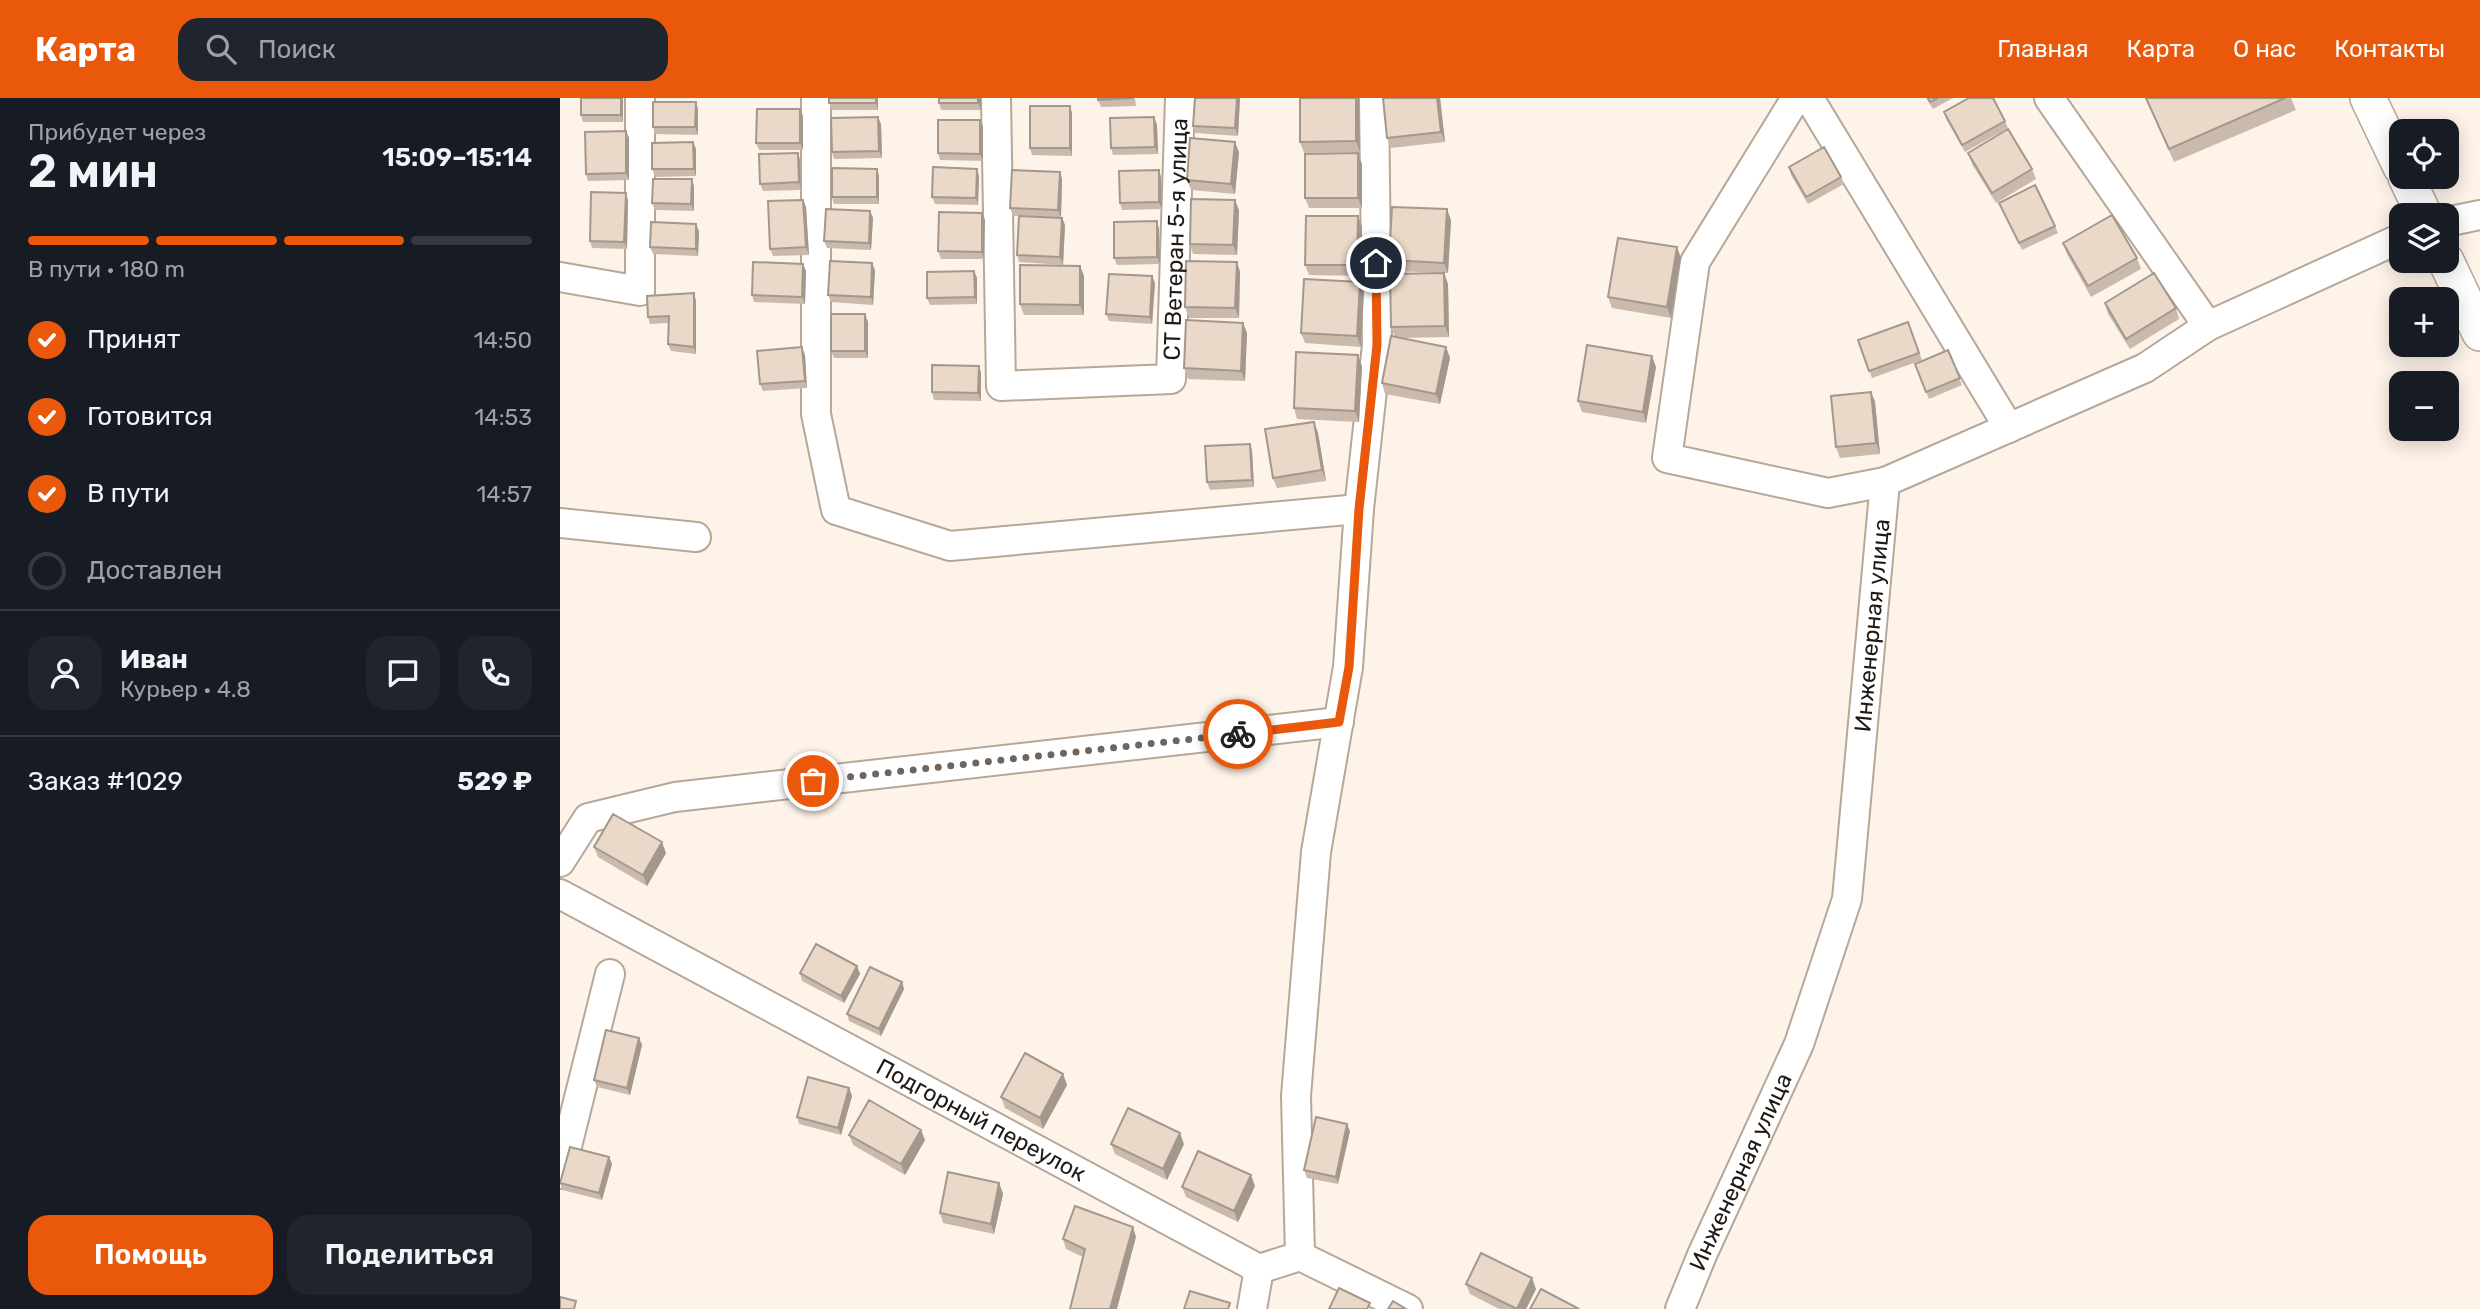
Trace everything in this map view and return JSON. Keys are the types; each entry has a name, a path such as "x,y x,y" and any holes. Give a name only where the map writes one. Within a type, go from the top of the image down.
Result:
{"main road":[{"path":"2368,98 2389,142"},
{"path":"2451,273 2480,333"}],"street":[{"path":"560,276 640,291 640,98"},
{"path":"816,98 816,414 836,510 950,546 1359,509"},
{"name":"СТ Ветеран 5-я улица","path":"996,98 1001,386 1171,379 1180,98"},
{"path":"1300,1256 1296,1096 1316,852 1349,667 1359,509 1377,345 1374,98"},
{"path":"1796,98 1695,262 1667,458 1828,493 1885,482 2145,368 2208,326 2389,243"},
{"path":"1809,98 2009,428"},
{"path":"2049,98 2208,326"},
{"path":"2459,219 2480,215"},
{"name":"Инженерная улица","path":"1680,1309 1799,1044 1847,899 1885,482"},
{"path":"560,523 696,537"},
{"path":"560,862 588,818 675,797 1339,722"},
{"name":"Подгорный переулок","path":"560,894 1259,1269"},
{"path":"560,1174 610,974"},
{"path":"1252,1309 1259,1269 1300,1256 1408,1309"}],"building":[{"path":"581,98 621,98 621,115 581,115"},
{"path":"829,98 876,98 876,103 829,103"},
{"path":"939,98 978,98 978,103 939,103"},
{"path":"1098,98 1133,98 1098,100"},
{"path":"1195,98 1237,98 1235,128 1193,126"},
{"path":"1300,98 1356,98 1356,141 1300,142"},
{"path":"1383,98 1437,98 1441,132 1387,138"},
{"path":"1969,98 1993,98 2005,121 1962,145 1944,112"},
{"path":"2146,98 2285,98 2169,149"},
{"path":"653,102 696,102 695,127 653,127"},
{"path":"1030,106 1070,106 1070,148 1030,148"},
{"path":"757,109 800,109 800,143 756,143"},
{"path":"878,117 879,151 832,152 831,118"},
{"path":"1154,117 1155,147 1111,148 1110,118"},
{"path":"938,120 980,120 980,154 938,153"},
{"path":"2008,129 2032,169 1992,193 1968,153"},
{"path":"626,131 626,173 586,174 585,132"},
{"path":"1190,138 1235,142 1231,184 1187,180"},
{"path":"693,142 694,169 652,169 652,143"},
{"path":"1824,147 1841,177 1806,197 1789,167"},
{"path":"798,153 799,182 760,184 759,154"},
{"path":"1358,153 1358,198 1305,198 1305,154"},
{"path":"933,167 977,169 976,198 932,197"},
{"path":"832,168 877,169 877,197 832,197"},
{"path":"1012,170 1060,172 1058,210 1010,208"},
{"path":"1159,170 1159,202 1120,203 1119,171"},
{"path":"653,179 692,179 691,204 652,203"},
{"path":"2035,185 2055,226 2019,243 1999,203"},
{"path":"591,192 626,193 624,242 590,241"},
{"path":"1191,199 1235,200 1233,245 1190,244"},
{"path":"803,200 806,247 770,249 768,201"},
{"path":"1392,207 1447,209 1444,263 1389,260"},
{"path":"826,209 870,211 869,243 824,241"},
{"path":"939,212 982,213 982,252 938,251"},
{"path":"2112,215 2137,258 2088,286 2063,243"},
{"path":"1019,216 1062,218 1060,257 1017,255"},
{"path":"1306,216 1358,216 1357,265 1305,265"},
{"path":"1157,221 1157,257 1114,258 1114,222"},
{"path":"651,222 696,224 696,249 650,247"},
{"path":"1618,238 1677,247 1667,307 1608,297"},
{"path":"830,261 872,263 871,297 828,295"},
{"path":"1186,261 1237,262 1235,308 1185,307"},
{"path":"753,262 803,264 802,297 752,295"},
{"path":"1020,265 1080,266 1080,305 1020,304"},
{"path":"974,271 975,297 927,298 927,272"},
{"path":"1444,273 1445,326 1391,327 1390,274"},
{"path":"2154,273 2176,308 2126,339 2105,303"},
{"path":"1109,274 1152,276 1150,317 1106,314"},
{"path":"1304,279 1360,282 1357,336 1301,333"},
{"path":"694,293 694,347 668,344 669,316 648,317 647,296"},
{"path":"831,314 865,314 865,351 831,351"},
{"path":"1186,320 1243,323 1241,371 1184,368"},
{"path":"1908,322 1919,353 1869,371 1858,340"},
{"path":"1391,336 1446,347 1436,394 1382,383"},
{"path":"1587,345 1652,356 1643,412 1578,401"},
{"path":"802,347 805,381 760,384 757,351"},
{"path":"1948,350 1960,378 1926,392 1915,364"},
{"path":"1296,352 1358,355 1355,411 1294,408"},
{"path":"932,365 979,366 978,393 932,392"},
{"path":"1871,392 1876,443 1836,447 1831,396"},
{"path":"1314,422 1322,470 1273,478 1265,429"},
{"path":"1250,444 1252,480 1207,482 1205,446"},
{"path":"613,814 662,842 643,875 594,847"},
{"path":"816,944 857,966 841,996 800,973"},
{"path":"870,967 902,982 879,1029 847,1014"},
{"path":"606,1030 639,1038 627,1088 594,1080"},
{"path":"1025,1053 1063,1074 1040,1118 1001,1097"},
{"path":"808,1077 849,1088 838,1128 797,1117"},
{"path":"869,1100 921,1130 901,1164 849,1135"},
{"path":"1128,1108 1180,1133 1163,1169 1111,1144"},
{"path":"1316,1117 1347,1124 1336,1177 1304,1170"},
{"path":"570,1147 609,1157 599,1193 560,1183"},
{"path":"1198,1151 1251,1175 1234,1211 1182,1187"},
{"path":"948,1172 999,1183 991,1224 940,1213"},
{"path":"1075,1206 1133,1227 1110,1309 1070,1309 1085,1249 1063,1239"},
{"path":"1481,1253 1532,1278 1517,1309 1466,1284"},
{"path":"1339,1288 1370,1303 1367,1309 1329,1309"},
{"path":"1541,1289 1579,1309 1530,1309"},
{"path":"1190,1291 1230,1303 1228,1309 1184,1309"},
{"path":"560,1297 576,1301 574,1309 560,1309"},
{"path":"1393,1301 1406,1309 1388,1309"}],"way so far":[{"path":"813,781 1238,734"}],"route":[{"path":"1238,734 1339,722 1349,667 1359,509 1377,345 1376,263"}]}
